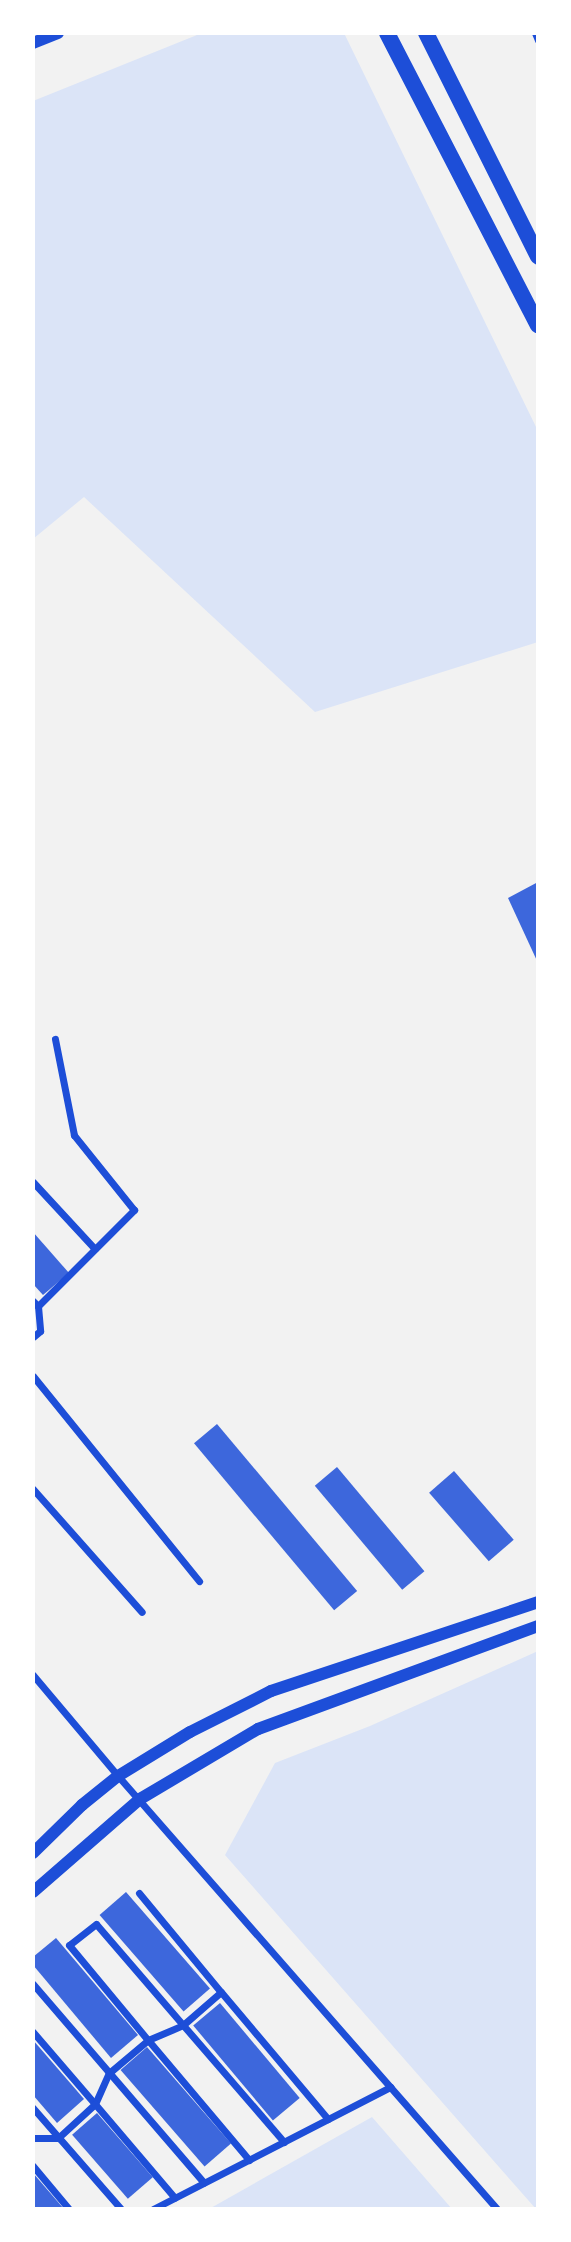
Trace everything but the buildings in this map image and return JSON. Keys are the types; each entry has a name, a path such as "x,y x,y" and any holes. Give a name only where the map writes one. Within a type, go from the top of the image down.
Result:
{"main road":[{"path":"387,33 538,325"},
{"path":"426,33 538,257"}],"street":[{"path":"33,43 58,33"},
{"path":"535,33 538,40"},
{"path":"33,1337 40,1331 36,1303 134,1210 74,1135 55,1039"},
{"path":"33,1182 95,1249"},
{"path":"33,1376 199,1581"},
{"path":"33,1489 142,1612"},
{"path":"33,1853 82,1805 118,1776 190,1732 271,1691 538,1602"},
{"path":"33,1892 140,1799 258,1729 538,1626"},
{"path":"33,1675 497,2209"},
{"path":"139,1893 328,2119"},
{"path":"249,2160 69,1945 96,1924 284,2142"},
{"path":"33,1984 204,2183"},
{"path":"33,2138 58,2138 95,2104 109,2073 148,2039 183,2025 221,1992"},
{"path":"33,2032 175,2198"},
{"path":"153,2209 390,2087"},
{"path":"33,2108 121,2209"},
{"path":"33,2166 69,2209"}],"shaded area":[{"path":"202,33 344,33 538,431 538,642 315,712 84,497 33,539 33,101"},
{"path":"538,1651 536,2209 225,1855 275,1763 370,1726"},
{"path":"372,2117 452,2209 209,2209"}]}
